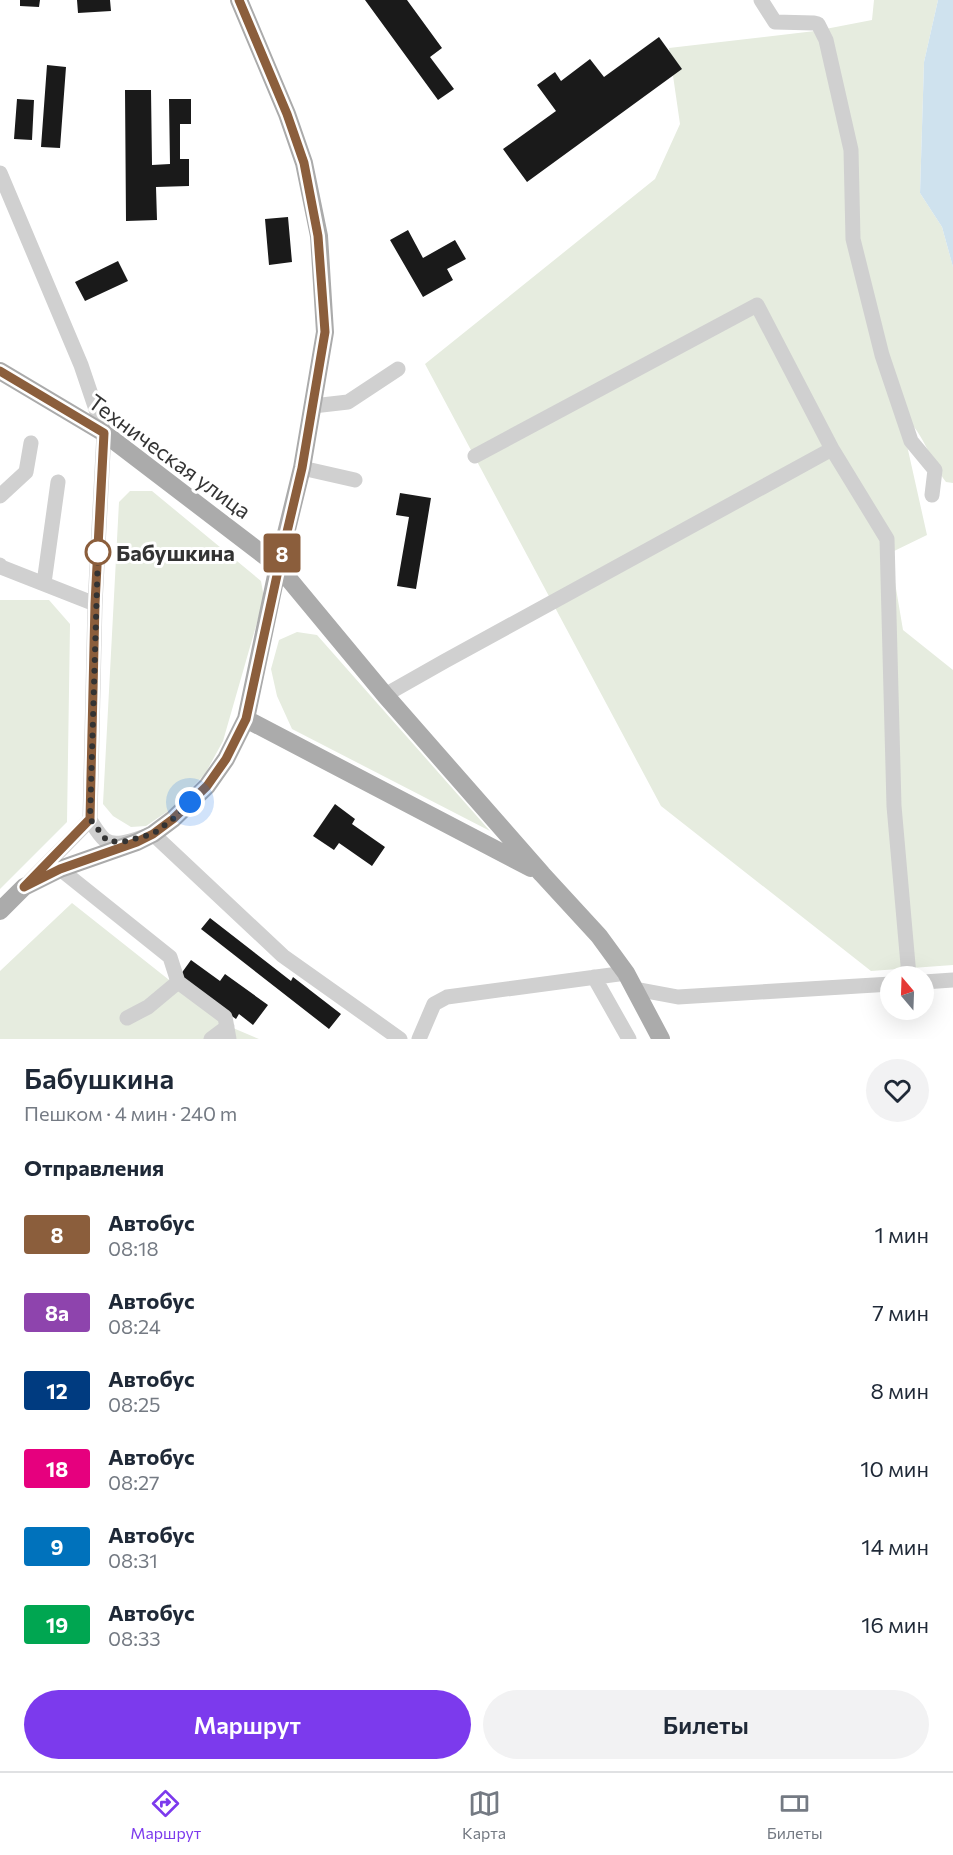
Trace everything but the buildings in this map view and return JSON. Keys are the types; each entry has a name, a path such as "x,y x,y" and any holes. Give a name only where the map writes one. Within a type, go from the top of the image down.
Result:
{"main road":[{"path":"0,911 24,887 60,869 114,851 153,834 173,819 207,786 226,759 246,719 302,468 325,332 318,236 304,163 287,114 239,0"},
{"name":"Техническая улица","path":"0,371 104,433 279,566 385,695 599,936 626,973 662,1039"},
{"path":"246,719 542,874"}],"street":[{"path":"761,0 775,22 818,24 826,40 851,150 853,239 882,355 911,441 935,470 932,495"},
{"path":"0,173 81,365 104,433 95,604 90,819 102,837 113,843 153,834 283,956 400,1039"},
{"path":"475,456 758,305 832,449 887,539 894,806 908,966"},
{"path":"313,406 348,402 398,369"},
{"path":"0,496 26,472 31,443"},
{"path":"385,695 832,449"},
{"path":"302,468 355,480"},
{"path":"44,584 58,482"},
{"path":"0,565 95,604"},
{"path":"24,887 90,819"},
{"path":"60,869 170,957 178,982 225,1017 228,1033 211,1039"},
{"path":"419,1039 434,1004 447,996 626,973"},
{"path":"594,977 629,1039"},
{"path":"934,981 953,980"},
{"path":"127,1018 148,1007 178,982"},
{"path":"635,989 678,997 880,985"}],"shaded area":[{"path":"874,0 938,0 924,62 920,193 942,227 953,267 953,483 946,482 914,427 900,414 927,535 890,553 903,630 953,670 953,965 880,966 880,970 871,971 661,806 425,364 655,179 680,124 669,48 815,31 872,20"},
{"path":"130,491 152,491 261,581 264,598 223,741 205,774 171,809 146,826 131,827 113,816 103,804 119,502"},
{"path":"0,600 49,600 70,624 67,822 0,889"},
{"path":"297,632 317,635 490,831 292,729 277,696 271,669 279,640"},
{"path":"72,903 226,1025 259,1039 0,1039 0,971"}],"water":[{"path":"938,0 953,0 953,267 942,227 920,193 924,62"}],"bus line":[{"name":"8","path":"0,371 104,433 95,604 90,819 24,887 60,869 137,842 153,834 173,819 207,786 226,759 246,719 302,468 325,332 318,236 304,163 287,114 239,0"}],"place":[{"name":"Бабушкина","path":"98,552"}],"route":[{"path":"98,552 90,819 107,841 122,842 153,834 190,802"}]}
